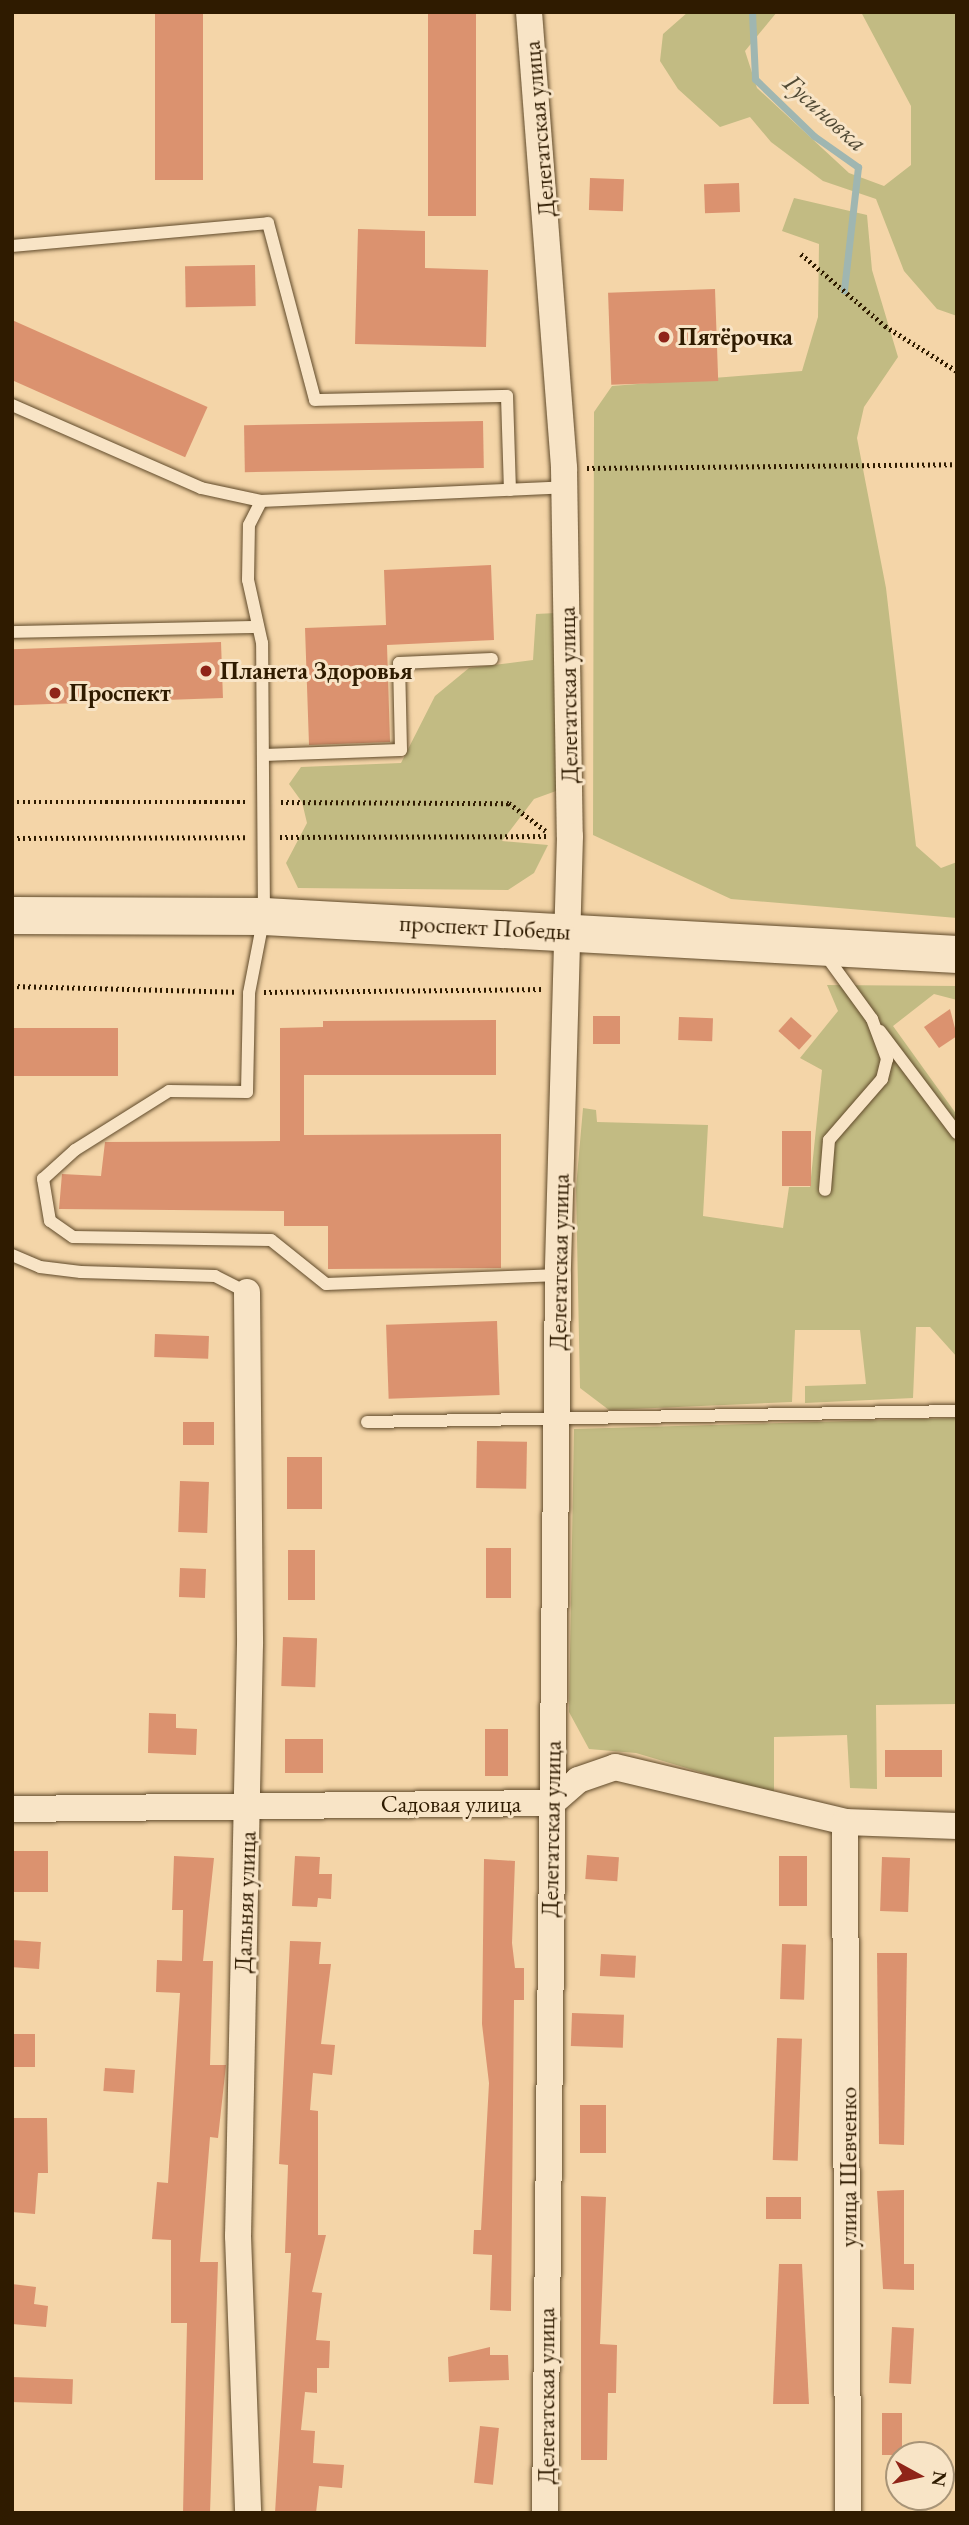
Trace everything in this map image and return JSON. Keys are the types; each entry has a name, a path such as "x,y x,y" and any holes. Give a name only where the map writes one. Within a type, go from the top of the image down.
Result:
{"street":[{"name":"Делегатская улица","path":"529,12 564,477 561,836 569,931 558,1275 545,2513"},
{"name":"проспект Победы","path":"12,915 264,915 957,954"},
{"name":"Дальняя улица","path":"247,1292 248,1805 238,2236 248,2513"},
{"name":"Садовая улица","path":"12,1810 552,1803 578,1780 615,1767 845,1822 957,1826"},
{"name":"улица Шевченко","path":"845,1822 848,2513"}],"lane":[{"path":"12,246 268,223 315,400 507,396 510,490"},
{"path":"12,405 201,488 261,501 510,490 564,477"},
{"path":"261,501 249,525 248,580 258,627 263,755 264,915 249,993 247,1092 169,1091 137,1108 43,1179 50,1221 73,1237 271,1240 326,1284 558,1275"},
{"path":"12,632 258,627"},
{"path":"263,755 401,750 399,663 492,659"},
{"path":"820,947 957,1133"},
{"path":"825,1190 829,1140 882,1079 887,1059 872,1019"},
{"path":"12,1255 40,1268 81,1272 215,1276 247,1292"},
{"path":"367,1422 957,1411"}],"path":[{"path":"801,254 885,326 957,371"},
{"path":"564,477 957,464"},
{"path":"12,802 509,803 561,836"},
{"path":"12,838 561,836"},
{"path":"12,986 249,993 568,989"}],"shaded area":[{"path":"688,12 777,12 745,51 757,88 849,173 884,186 911,165 911,106 861,12 957,12 957,316 937,309 904,271 876,199 823,181 771,142 750,117 720,127 678,89 660,61 663,34"},
{"path":"794,198 867,215 872,270 898,357 864,407 857,438 886,588 916,846 941,868 957,862 957,918 731,899 593,835 594,412 612,386 802,371 818,317 819,244 782,231"},
{"path":"556,613 556,791 534,799 502,841 548,845 534,873 508,890 298,888 286,863 307,823 302,802 289,784 301,767 401,763 435,696 469,668 533,660 536,614"},
{"path":"827,985 957,986 957,1000 934,994 893,1026 957,1115 957,1357 930,1327 916,1327 913,1398 805,1403 805,1386 866,1384 860,1330 795,1330 792,1402 609,1410 580,1388 576,1188 583,1108 596,1110 597,1122 708,1125 703,1216 783,1228 789,1187 810,1187 822,1070 800,1058 838,1011"},
{"path":"957,1418 957,1704 876,1705 877,1789 850,1788 847,1735 774,1737 774,1794 636,1753 589,1749 569,1712 574,1429"}],"building":[{"path":"155,12 203,12 203,180 155,180"},
{"path":"428,12 476,12 476,216 428,216"},
{"path":"590,178 624,179 623,211 589,210"},
{"path":"739,183 740,212 705,213 704,184"},
{"path":"358,229 425,231 425,268 488,270 486,347 355,344"},
{"path":"255,265 256,306 186,307 185,266"},
{"name":"Пятёрочка","path":"715,289 718,381 611,385 608,293"},
{"path":"12,320 207,407 185,457 12,380"},
{"path":"483,421 484,468 245,472 244,425"},
{"path":"491,565 494,640 387,645 390,742 309,745 305,628 386,625 384,570"},
{"path":"221,642 223,698 14,705 12,649"},
{"path":"950,1009 957,1036 939,1048 924,1027"},
{"path":"593,1016 620,1016 620,1044 593,1044"},
{"path":"679,1017 713,1018 712,1041 678,1040"},
{"path":"791,1017 812,1036 799,1050 778,1031"},
{"path":"496,1020 496,1075 304,1075 304,1135 501,1134 501,1268 328,1269 328,1226 284,1226 284,1211 59,1209 62,1174 101,1176 105,1142 280,1141 280,1028 323,1027 323,1021"},
{"path":"12,1028 118,1028 118,1076 12,1076"},
{"path":"782,1131 811,1131 811,1186 782,1186"},
{"path":"497,1321 500,1395 389,1399 386,1325"},
{"path":"155,1334 209,1336 208,1359 154,1357"},
{"path":"183,1422 214,1422 214,1445 183,1445"},
{"path":"477,1441 527,1442 526,1489 476,1488"},
{"path":"287,1457 322,1457 322,1509 287,1509"},
{"path":"180,1481 209,1482 207,1533 178,1532"},
{"path":"486,1548 511,1548 511,1598 486,1598"},
{"path":"288,1550 315,1550 315,1600 288,1600"},
{"path":"180,1568 206,1569 205,1598 179,1597"},
{"path":"283,1637 317,1638 315,1687 281,1686"},
{"path":"149,1713 176,1714 176,1728 197,1729 196,1755 148,1753"},
{"path":"485,1729 508,1729 508,1776 485,1776"},
{"path":"285,1739 323,1739 323,1773 285,1773"},
{"path":"885,1750 942,1750 942,1777 885,1777"},
{"path":"12,1851 48,1851 48,1892 12,1892"},
{"path":"587,1855 619,1857 617,1881 585,1879"},
{"path":"174,1856 214,1858 203,1961 213,1961 210,2065 226,2065 218,2138 210,2137 200,2262 218,2262 210,2513 183,2513 187,2323 171,2323 171,2240 152,2239 157,2182 168,2183 180,1993 156,1992 157,1960 182,1961 183,1910 172,1910"},
{"path":"295,1856 320,1857 319,1874 332,1874 331,1899 318,1898 317,1907 292,1906"},
{"path":"779,1856 807,1856 807,1906 779,1906"},
{"path":"882,1857 910,1858 908,1912 880,1911"},
{"path":"484,1859 515,1861 512,1943 515,1968 524,1968 524,2000 514,2000 511,2311 490,2310 492,2255 473,2254 474,2230 481,2230 489,2083 482,2024"},
{"path":"12,1940 41,1942 39,1969 12,1967"},
{"path":"290,1941 321,1942 319,1964 331,1964 321,2044 335,2045 332,2075 313,2073 310,2110 318,2111 318,2235 326,2235 312,2292 322,2293 316,2340 330,2341 329,2368 317,2368 317,2393 305,2392 301,2430 315,2431 313,2463 344,2465 342,2488 319,2486 316,2513 275,2513 291,2253 285,2253 288,2165 279,2164"},
{"path":"782,1944 806,1945 804,2000 780,1999"},
{"path":"877,1953 907,1953 904,2145 879,2144"},
{"path":"601,1954 636,1956 635,1978 600,1976"},
{"path":"572,2013 624,2015 623,2048 571,2046"},
{"path":"12,2034 35,2034 35,2067 12,2067"},
{"path":"777,2038 802,2039 798,2161 773,2160"},
{"path":"105,2068 135,2070 133,2093 103,2091"},
{"path":"580,2105 606,2105 606,2153 580,2153"},
{"path":"12,2118 47,2118 48,2173 38,2173 35,2214 12,2212"},
{"path":"904,2190 904,2264 914,2264 914,2290 883,2289 877,2191"},
{"path":"581,2196 606,2197 600,2344 617,2345 616,2393 608,2393 607,2460 581,2460"},
{"path":"766,2197 801,2197 801,2219 766,2219"},
{"path":"779,2264 802,2264 809,2404 773,2404"},
{"path":"12,2284 36,2287 34,2304 48,2306 46,2327 12,2324"},
{"path":"892,2327 914,2328 911,2384 889,2383"},
{"path":"490,2347 490,2355 508,2355 509,2380 449,2382 448,2357"},
{"path":"12,2377 73,2379 72,2404 12,2402"},
{"path":"882,2413 902,2413 902,2441 885,2441 885,2455 882,2455"},
{"path":"480,2426 499,2428 493,2485 474,2483"}],"waterway":[{"name":"Гусиновка","path":"752,12 755,79 814,136 858,167 844,290"}],"place":[{"name":"Пятёрочка","path":"664,337"},
{"name":"Планета Здоровья","path":"206,671"},
{"name":"Проспект","path":"55,693"}]}
